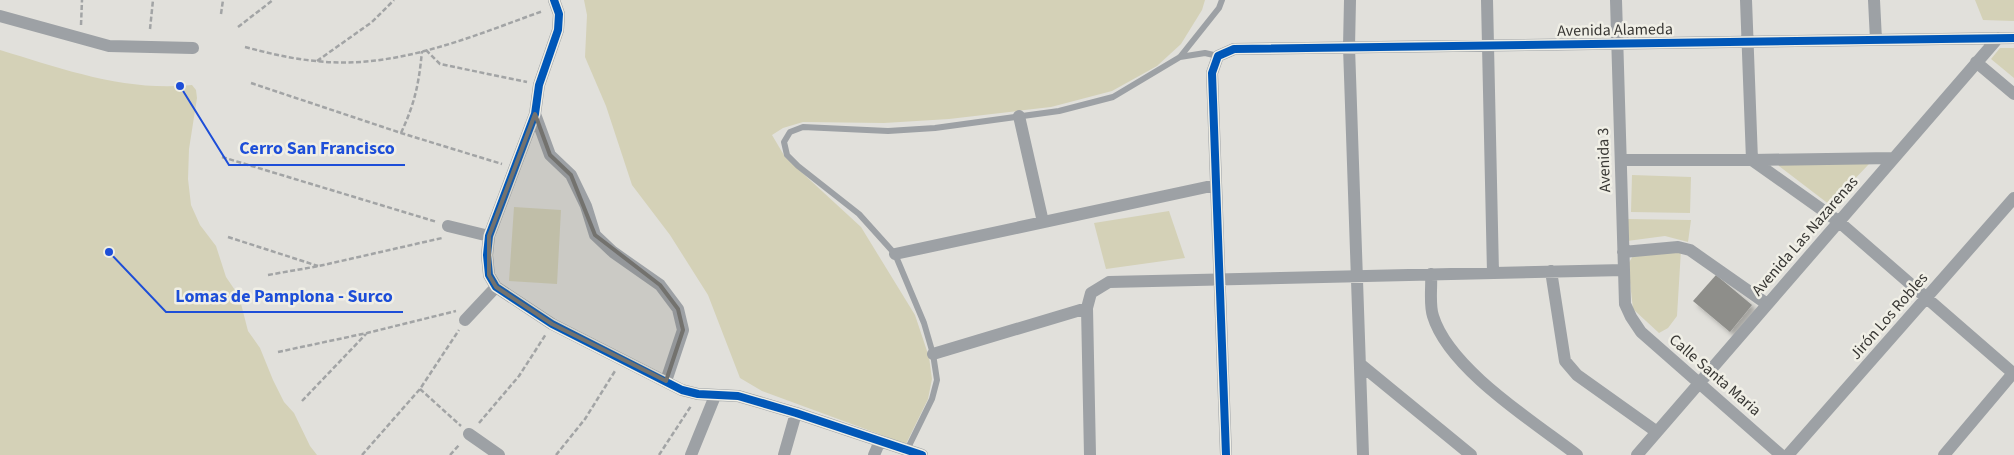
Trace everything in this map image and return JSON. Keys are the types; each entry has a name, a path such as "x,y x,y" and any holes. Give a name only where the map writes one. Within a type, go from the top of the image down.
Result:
{"street":[{"path":"1350,0 1349,47 1363,455"},
{"path":"1487,0 1492,273"},
{"name":"Avenida 3","path":"1616,0 1625,304 1631,317"},
{"path":"1746,0 1752,160"},
{"path":"1874,0 1876,40"},
{"path":"555,3 559,14 558,30 539,85 535,114 516,168 488,236 487,256 490,275 496,287 552,324 682,390 715,396 738,396 796,413 922,455"},
{"path":"0,16 109,46 193,48"},
{"name":"Avenida Las Nazarenas","path":"1637,455 1998,38"},
{"name":"Avenida Alameda","path":"1218,56 1234,49 2014,38"},
{"path":"1218,56 1212,73 1226,455"},
{"path":"1976,62 2014,94"},
{"path":"535,114 550,155 571,175 586,206 595,235 613,252 660,285 678,309 683,330 666,381"},
{"path":"1019,116 1043,222"},
{"path":"1621,160 1893,158"},
{"path":"1752,160 1838,221 2014,373 1944,455"},
{"path":"895,254 1216,185"},
{"name":"Jirón Los Robles","path":"1788,455 2014,198"},
{"path":"448,226 488,236"},
{"path":"1623,252 1678,247 1690,250 1767,304"},
{"path":"1090,455 1086,308 1091,293 1109,282 1624,270"},
{"path":"1551,272 1565,361 1577,375 1657,432"},
{"path":"1431,274 1432,315 1447,344 1479,380 1577,455"},
{"path":"465,320 496,287"},
{"path":"933,354 1086,308"},
{"name":"Calle Santa Maria","path":"1631,317 1641,332 1781,455"},
{"path":"1360,364 1471,455"},
{"path":"691,455 715,396"},
{"path":"784,455 796,413"},
{"path":"469,434 499,455"},
{"path":"874,455 880,441"}],"lane":[{"path":"1180,58 1219,8 1222,0"},
{"path":"907,450 932,399 936,380 933,354 924,324 895,254 859,214 798,166 787,155 784,142 790,132 803,127 888,131 935,128 1059,111 1113,97 1180,58 1205,53 1218,56"}],"path":[{"path":"81,24 82,0"},
{"path":"150,29 153,0"},
{"path":"221,14 223,0"},
{"path":"238,28 272,0"},
{"path":"316,61 372,22 394,0"},
{"path":"245,47 316,61 349,63 391,59 432,50 555,3"},
{"path":"424,51 440,64 539,85"},
{"path":"401,133 410,115 419,84 424,51"},
{"path":"251,83 401,133 516,168"},
{"path":"222,157 448,226 444,237 319,266 268,275"},
{"path":"228,237 319,266"},
{"path":"278,352 367,333 456,310 465,320 420,389 362,455"},
{"path":"450,455 519,376 552,324"},
{"path":"302,401 367,333"},
{"path":"556,455 585,419 623,359"},
{"path":"420,389 469,434"},
{"path":"659,455 698,394"}],"highlighted area":[{"path":"535,114 550,155 571,175 595,235 660,285 678,309 683,330 666,381 552,324 496,287 489,275 489,236"}],"shaded area":[{"path":"584,0 1205,0 1202,10 1181,44 1157,66 1112,91 1051,107 949,119 884,123 803,122 783,128 772,135 785,157 861,227 915,315 929,357 932,379 928,399 906,444 762,391 740,378 708,295 670,235 632,185 606,106 585,57 587,15"},
{"path":"1975,0 2014,0 2014,21 1983,20"},
{"path":"2000,48 2014,48 2014,78 1991,59"},
{"path":"0,50 71,71 118,82 167,86 192,85 196,90 197,98 189,149 188,179 191,205 200,225 216,246 226,277 239,296 248,331 260,348 284,402 294,413 310,446 317,455 0,455"},
{"path":"1770,159 1869,164 1830,205"},
{"path":"1632,175 1691,177 1690,213 1631,212"},
{"path":"514,207 561,210 557,284 509,281"},
{"path":"1169,211 1185,258 1106,269 1094,223"},
{"path":"1627,219 1691,220 1688,242 1665,236 1627,241"},
{"path":"1681,250 1677,316 1668,328 1659,333 1633,309 1628,264 1633,256"}],"building":[{"path":"1716,275 1752,305 1730,332 1693,301"}],"cycle path":[{"path":"554,0 559,14 558,30 539,85 535,114 489,236 487,255 489,275 496,287 552,324 682,390 698,394 738,396 796,413 922,455"},
{"path":"1226,455 1212,73 1218,56 1234,49 2014,38"}],"place":[{"name":"Cerro San Francisco","path":"180,86"},
{"name":"Lomas de Pamplona - Surco","path":"109,252"}]}
